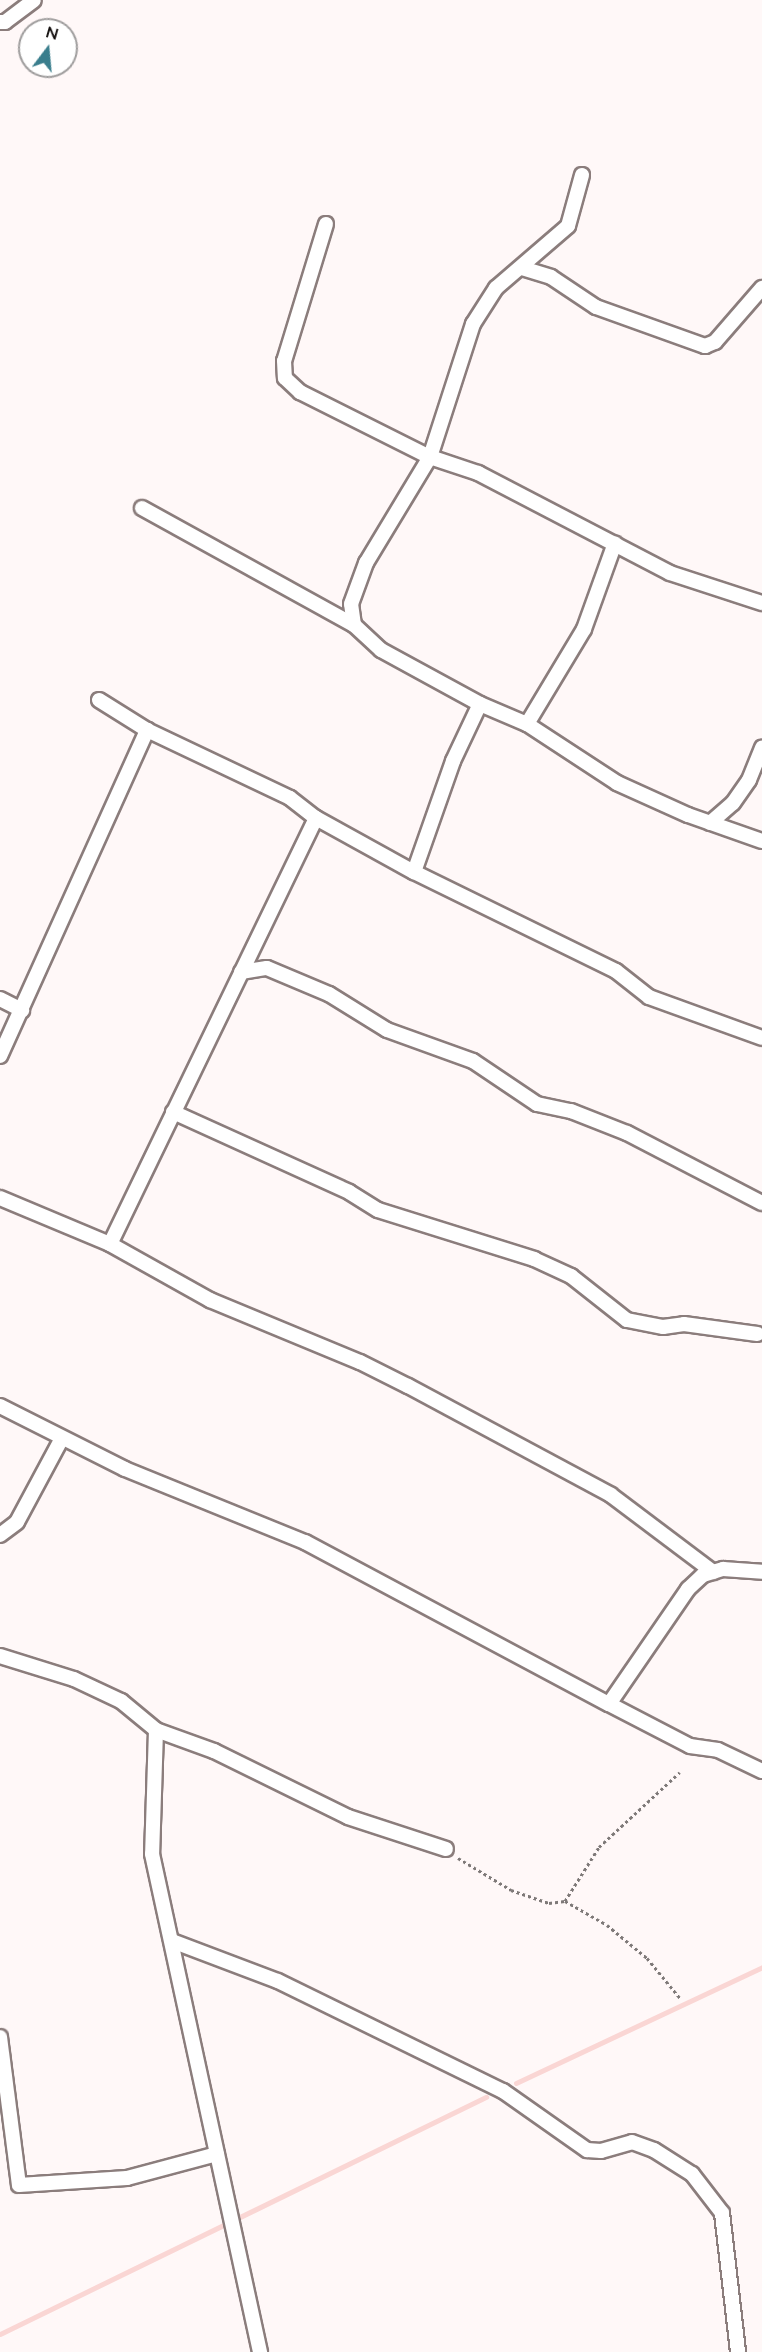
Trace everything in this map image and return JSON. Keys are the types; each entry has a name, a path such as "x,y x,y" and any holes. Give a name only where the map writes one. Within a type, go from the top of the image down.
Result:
{"street":[{"path":"0,22 5,22 33,0"},
{"path":"354,625 351,604 366,563 430,457 472,324 496,288 522,268 568,226 582,175"},
{"path":"326,224 284,361 285,378 300,392 430,457 478,473 670,573 762,603"},
{"path":"522,268 551,277 596,307 705,346 715,342 762,288"},
{"path":"142,508 354,625 381,650 480,704 527,724 616,783 710,824 762,841"},
{"path":"527,724 584,629 615,543"},
{"path":"99,699 147,730 290,798 316,818 414,872 616,971 649,997 762,1038"},
{"path":"414,872 453,761 480,704"},
{"path":"0,1056 147,730"},
{"path":"710,824 733,803 749,780 762,748"},
{"path":"110,1244 316,818"},
{"path":"241,972 267,968 318,989 387,1030 474,1061 537,1104 571,1111 627,1133 762,1203"},
{"path":"0,999 22,1010"},
{"path":"173,1112 348,1192 378,1210 534,1259 571,1276 627,1320 663,1327 684,1324 757,1334"},
{"path":"0,1198 110,1244 210,1300 360,1362 611,1495 713,1572"},
{"path":"0,1406 125,1469 305,1542 690,1746 718,1750 762,1771"},
{"path":"0,1535 17,1522 62,1438"},
{"path":"609,1704 688,1589 703,1575 751,1568 762,1572"},
{"path":"0,1656 74,1679 121,1701 156,1730 214,1751 348,1816 442,1848"},
{"path":"156,1730 152,1854 260,2352"},
{"path":"172,1941 278,1981 503,2091 587,2150 601,2151 632,2142 654,2150 692,2174 722,2213 738,2352"},
{"path":"0,2037 19,2186 127,2178 218,2154"}],"path":[{"path":"565,1901 599,1847 680,1772"},
{"path":"442,1848 511,1890 549,1903 565,1901 607,1925 647,1958 680,1998"}],"waterway":[{"path":"516,2083 762,1967"},
{"path":"0,2334 486,2097"}]}
